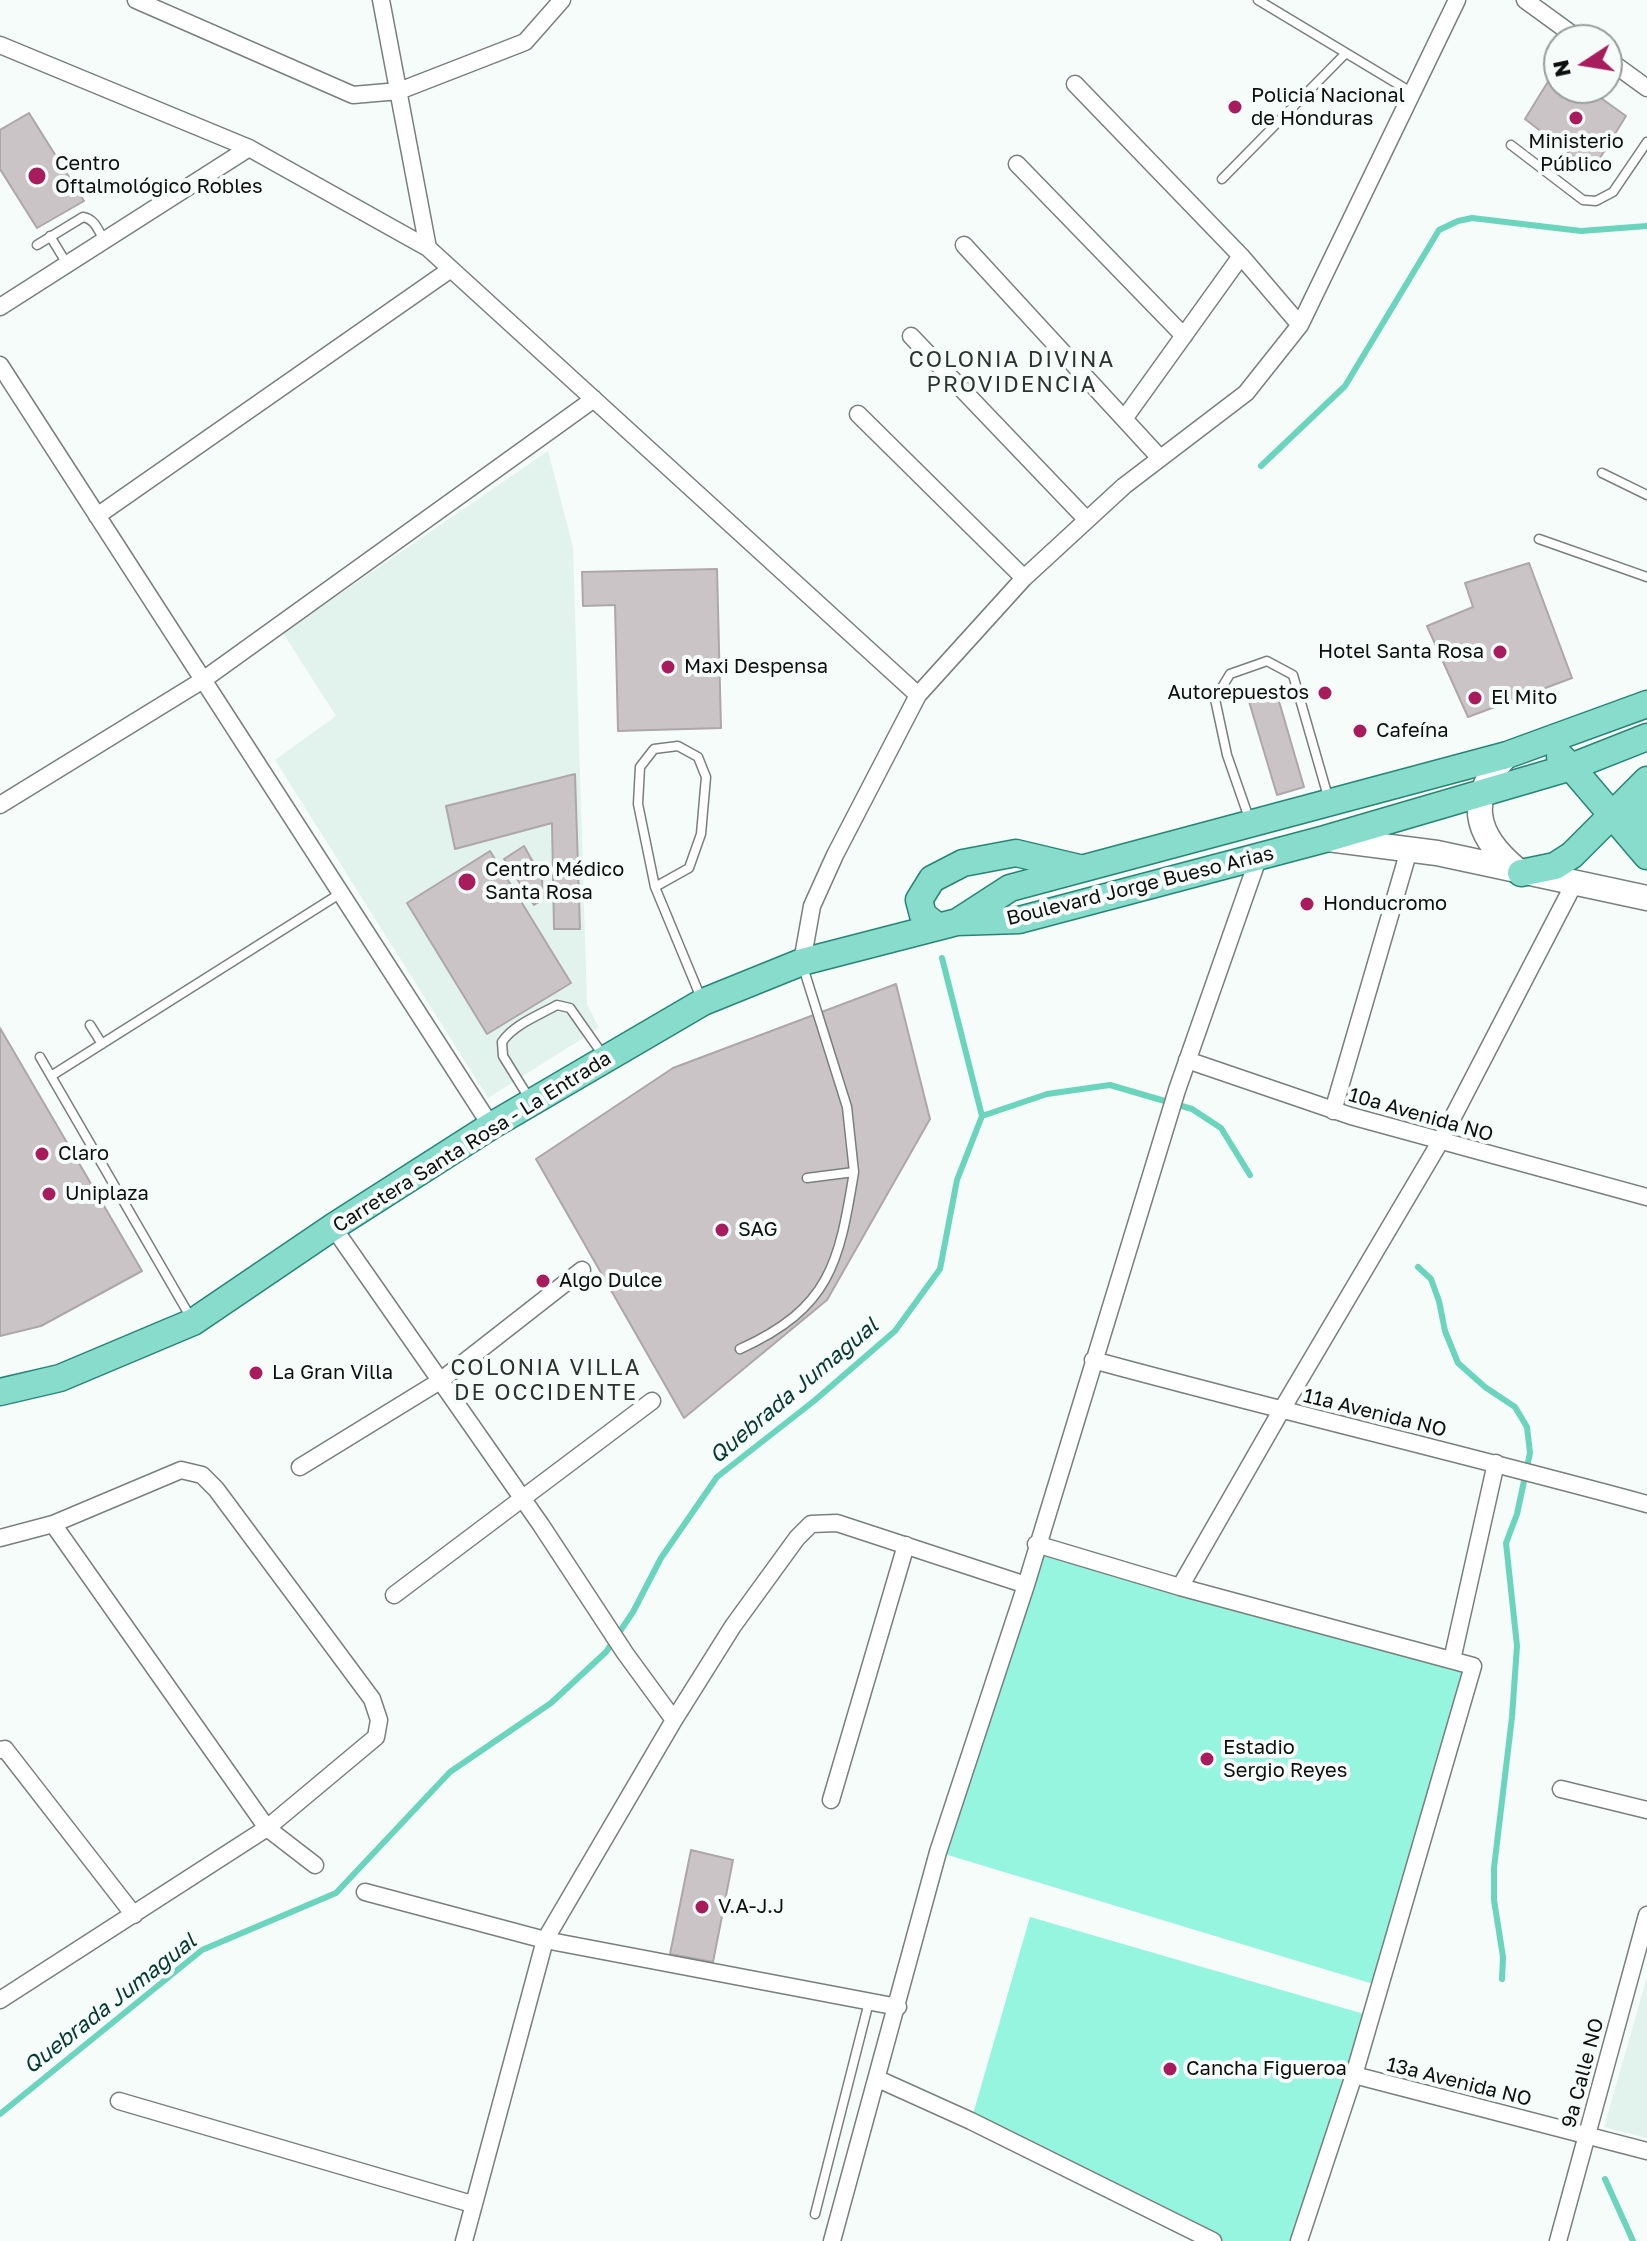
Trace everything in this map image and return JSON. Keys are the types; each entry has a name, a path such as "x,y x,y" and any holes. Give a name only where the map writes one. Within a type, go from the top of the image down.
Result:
{"main road":[{"name":"Boulevard Jorge Bueso Arias","path":"948,924 1010,888 1251,826 1507,755 1647,704"},
{"name":"Boulevard Jorge Bueso Arias","path":"948,924 1019,920 1325,839 1571,767 1647,737"},
{"path":"1544,742 1571,767 1647,856"},
{"path":"1521,873 1555,866 1572,855 1647,780"},
{"path":"1647,791 1642,813 1647,846"},
{"path":"948,924 923,915 919,900 932,879 963,863 1016,853 1082,869"},
{"name":"Carretera Santa Rosa - La Entrada","path":"0,1392 60,1378 193,1322 333,1227 491,1126 703,1002 802,962 948,924"}],"street":[{"path":"381,0 428,248"},
{"path":"147,2 353,95 399,91 525,42 562,0"},
{"path":"802,962 812,906 918,695 1024,578 1124,486 1246,393 1300,325 1457,0"},
{"path":"1525,0 1558,24"},
{"path":"0,45 249,148 428,248 918,695"},
{"path":"1623,71 1647,88"},
{"path":"1075,84 1241,256 1300,325"},
{"path":"0,307 249,148"},
{"path":"1017,164 1184,336"},
{"path":"964,245 1160,458"},
{"path":"1124,419 1241,256"},
{"path":"97,516 451,269"},
{"path":"911,336 1087,520"},
{"path":"0,365 491,1126"},
{"path":"0,805 203,680 594,399"},
{"path":"858,414 1024,578"},
{"path":"1507,755 1491,772 1481,793 1479,818 1490,844 1521,873"},
{"path":"1325,839 1437,853 1647,898"},
{"path":"1333,1111 1409,850"},
{"path":"832,2241 938,1852 1026,1585 1177,1090 1259,856"},
{"path":"1180,1587 1440,1142 1575,882"},
{"name":"10a Avenida NO","path":"1187,1060 1333,1111 1647,1197"},
{"path":"333,1227 674,1720"},
{"path":"300,1467 440,1381 582,1270"},
{"name":"11a Avenida NO","path":"1093,1360 1647,1504"},
{"path":"394,1595 652,1401"},
{"path":"1452,1660 1496,1463"},
{"path":"0,1538 53,1524 181,1470 202,1475 216,1489 372,1699 379,1720 376,1737 267,1828 0,2000"},
{"path":"464,2241 545,1940 674,1720 733,1626 797,1538 811,1524 837,1523 1026,1585"},
{"path":"53,1524 267,1828 315,1865"},
{"path":"1036,1544 1180,1587 1473,1666 1354,2075 1299,2241"},
{"path":"831,1800 906,1545"},
{"path":"2,1747 134,1915"},
{"path":"1561,1789 1647,1810"},
{"path":"365,1892 545,1940 898,2007"},
{"name":"9a Calle NO","path":"1558,2241 1647,1915"},
{"name":"13a Avenida NO","path":"1354,2075 1647,2151"},
{"path":"878,2079 971,2121 1213,2241"},
{"path":"119,2101 472,2204"}],"lane":[{"path":"1258,0 1411,92"},
{"path":"1222,179 1346,53"},
{"path":"1511,145 1583,200 1596,201 1613,192 1647,142"},
{"path":"37,245 83,217 95,224 104,241"},
{"path":"50,236 67,264"},
{"path":"1602,473 1647,495"},
{"path":"1539,539 1647,577"},
{"path":"1251,826 1227,755 1215,699 1230,674 1267,661 1293,675 1331,804"},
{"path":"655,887 689,868 701,834 706,777 698,757 678,746 654,749 640,767 638,804 655,887 703,1002"},
{"path":"51,1076 341,893"},
{"path":"740,1349 777,1332 816,1297 832,1270 854,1172 847,1107 802,962"},
{"path":"531,1102 503,1056 502,1042 507,1035 557,1005 570,1008 605,1059"},
{"path":"90,1025 102,1044"},
{"path":"40,1057 193,1322"},
{"path":"807,1178 854,1172"},
{"path":"815,2214 869,2001"}],"shaded area":[{"name":"Centro Médico Santa Rosa","path":"548,451 573,547 587,1004 599,1028 488,1098 275,760 336,716 283,633"},
{"path":"1647,1977 1647,2138 1604,2127"}],"green space":[{"name":"Estadio Sergio Reyes","path":"1036,1544 1473,1666 1380,1986 938,1852"},
{"name":"Cancha Figueroa","path":"1030,1917 1371,2016 1299,2241 1222,2241 971,2121"}],"building":[{"name":"Ministerio Público","path":"1543,90 1543,104 1609,104 1626,116 1592,171 1525,119"},
{"name":"Centro Oftalmológico Robles","path":"29,113 84,201 37,228 0,169 0,130"},
{"name":"Hotel Santa Rosa","path":"1529,563 1572,678 1468,717 1427,626 1473,607 1465,583"},
{"name":"Maxi Despensa","path":"717,569 721,728 618,731 615,605 583,606 582,572"},
{"path":"1276,691 1304,787 1277,795 1248,698"},
{"path":"575,774 580,929 554,929 552,823 455,849 446,806"},
{"path":"524,846 542,878 543,899 534,905 504,859"},
{"path":"490,851 571,983 487,1034 407,903"},
{"name":"SAG","path":"896,984 930,1119 827,1300 684,1418 536,1159 673,1068"},
{"name":"Uniplaza","path":"0,1028 142,1271 41,1326 0,1336"},
{"name":"V.A-J.J","path":"691,1850 733,1860 713,1962 670,1954"}],"waterway":[{"name":"Quebrada Jumagual","path":"1261,466 1345,386 1439,230 1472,218 1581,231 1647,226"},
{"name":"Quebrada Jumagual","path":"0,2114 202,1950 336,1893 450,1772 551,1703 606,1652 633,1612 661,1558 717,1477 814,1401 895,1331 940,1269 957,1180 982,1116 942,958"},
{"path":"982,1116 1047,1094 1110,1085 1192,1109 1221,1128 1250,1175"},
{"path":"1418,1267 1431,1279 1445,1331 1458,1363 1485,1387 1515,1407 1527,1427 1530,1453 1517,1514 1506,1543 1517,1646 1494,1868 1494,1900 1503,1957 1502,1979"},
{"path":"1605,2179 1633,2241"}],"place":[{"name":"Policia Nacional de Honduras","path":"1235,107"},
{"name":"Ministerio Público","path":"1576,118"},
{"name":"Centro Oftalmológico Robles","path":"37,176"},
{"name":"Hotel Santa Rosa","path":"1500,652"},
{"name":"Maxi Despensa","path":"668,667"},
{"name":"Autorepuestos","path":"1325,693"},
{"name":"El Mito","path":"1475,698"},
{"name":"Cafeína","path":"1360,731"},
{"name":"Centro Médico Santa Rosa","path":"467,882"},
{"name":"Honducromo","path":"1307,904"},
{"name":"Claro","path":"42,1154"},
{"name":"Uniplaza","path":"49,1194"},
{"name":"SAG","path":"722,1230"},
{"name":"Algo Dulce","path":"543,1281"},
{"name":"La Gran Villa","path":"256,1373"},
{"name":"Estadio Sergio Reyes","path":"1207,1759"},
{"name":"V.A-J.J","path":"702,1907"},
{"name":"Cancha Figueroa","path":"1170,2069"}],"district":[{"name":"COLONIA DIVINA PROVIDENCIA","path":"1012,372"},
{"name":"COLONIA VILLA DE OCCIDENTE","path":"546,1380"}]}
